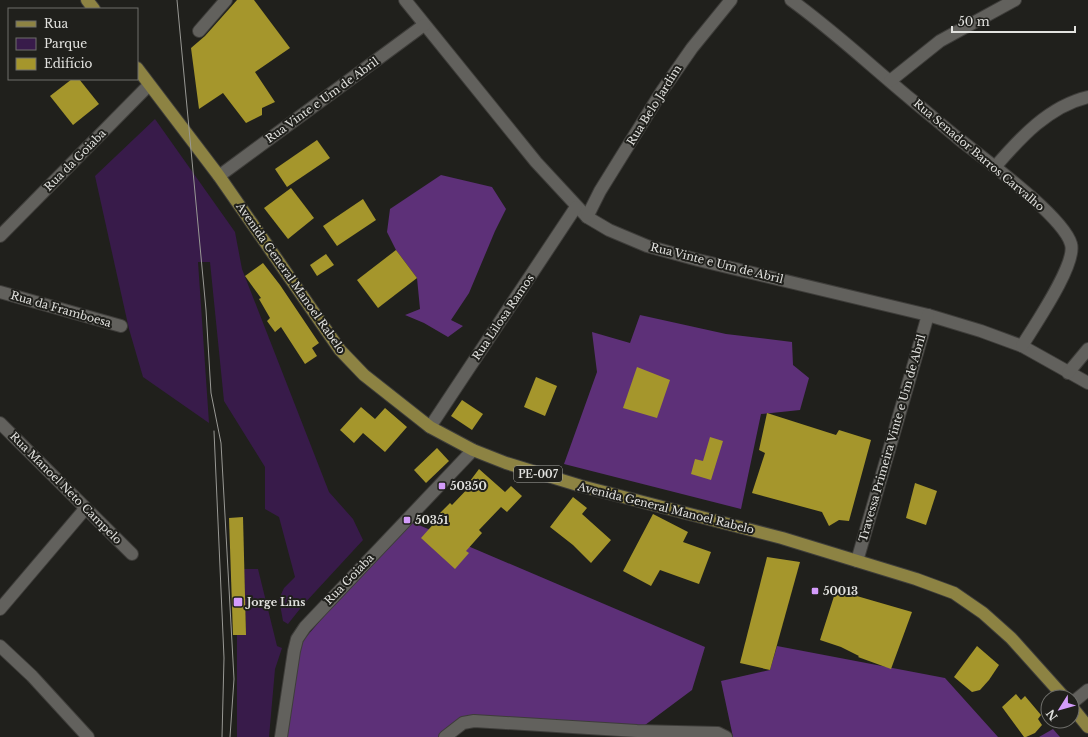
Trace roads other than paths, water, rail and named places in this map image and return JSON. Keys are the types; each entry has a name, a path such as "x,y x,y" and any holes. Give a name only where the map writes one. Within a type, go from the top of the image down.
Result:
{"main road":[{"path":"87,0 93,8"},
{"name":"Avenida General Manoel Rabelo","path":"138,69 219,176 340,350 364,375 430,426 472,450 542,475 782,538 916,579 960,597 983,613 1011,638 1036,663 1057,689"},
{"path":"1080,717 1088,727"}],"street":[{"path":"199,31 226,0"},
{"name":"Rua Vinte e Um de Abril","path":"405,0 531,156 576,207 587,217 609,230 648,246 698,260 928,315 981,331 1022,346 1088,383"},
{"name":"Rua Belo Jardim","path":"587,217 600,190 662,91 692,48 731,0"},
{"name":"Rua Senador Barros Carvalho","path":"791,0 838,36 890,81 995,167 1060,224 1072,244 1072,255 1066,273 1022,346"},
{"path":"890,81 940,41 1015,0"},
{"name":"Rua Vinte e Um de Abril","path":"219,176 424,24"},
{"name":"Rua da Goiaba","path":"0,236 149,85"},
{"path":"995,167 1019,139 1042,120 1061,108 1088,97"},
{"name":"Rua Lilosa Ramos","path":"430,426 576,207"},
{"name":"Rua da Framboesa","path":"0,292 121,326"},
{"name":"Travessa Primeira Vinte e Um de Abril","path":"857,561 928,315"},
{"path":"1068,373 1088,349"},
{"name":"Rua Manoel Neto Campelo","path":"0,423 132,554"},
{"name":"Rua Goiaba","path":"281,737 297,639 305,627 472,450"},
{"path":"0,609 85,509"},
{"path":"0,646 32,676 88,737"},
{"path":"1080,696 1088,690"},
{"path":"445,737 463,723 474,721 638,731 718,733 726,737"}],"tram line":[{"path":"177,0 206,310 211,393 221,443 234,679 230,737"},
{"path":"214,431 224,658 222,737"}],"place":[{"name":"50350","path":"442,486"},
{"name":"50351","path":"407,520"},
{"name":"50013","path":"815,591"},
{"name":"Jorge Lins","path":"238,602"}]}
